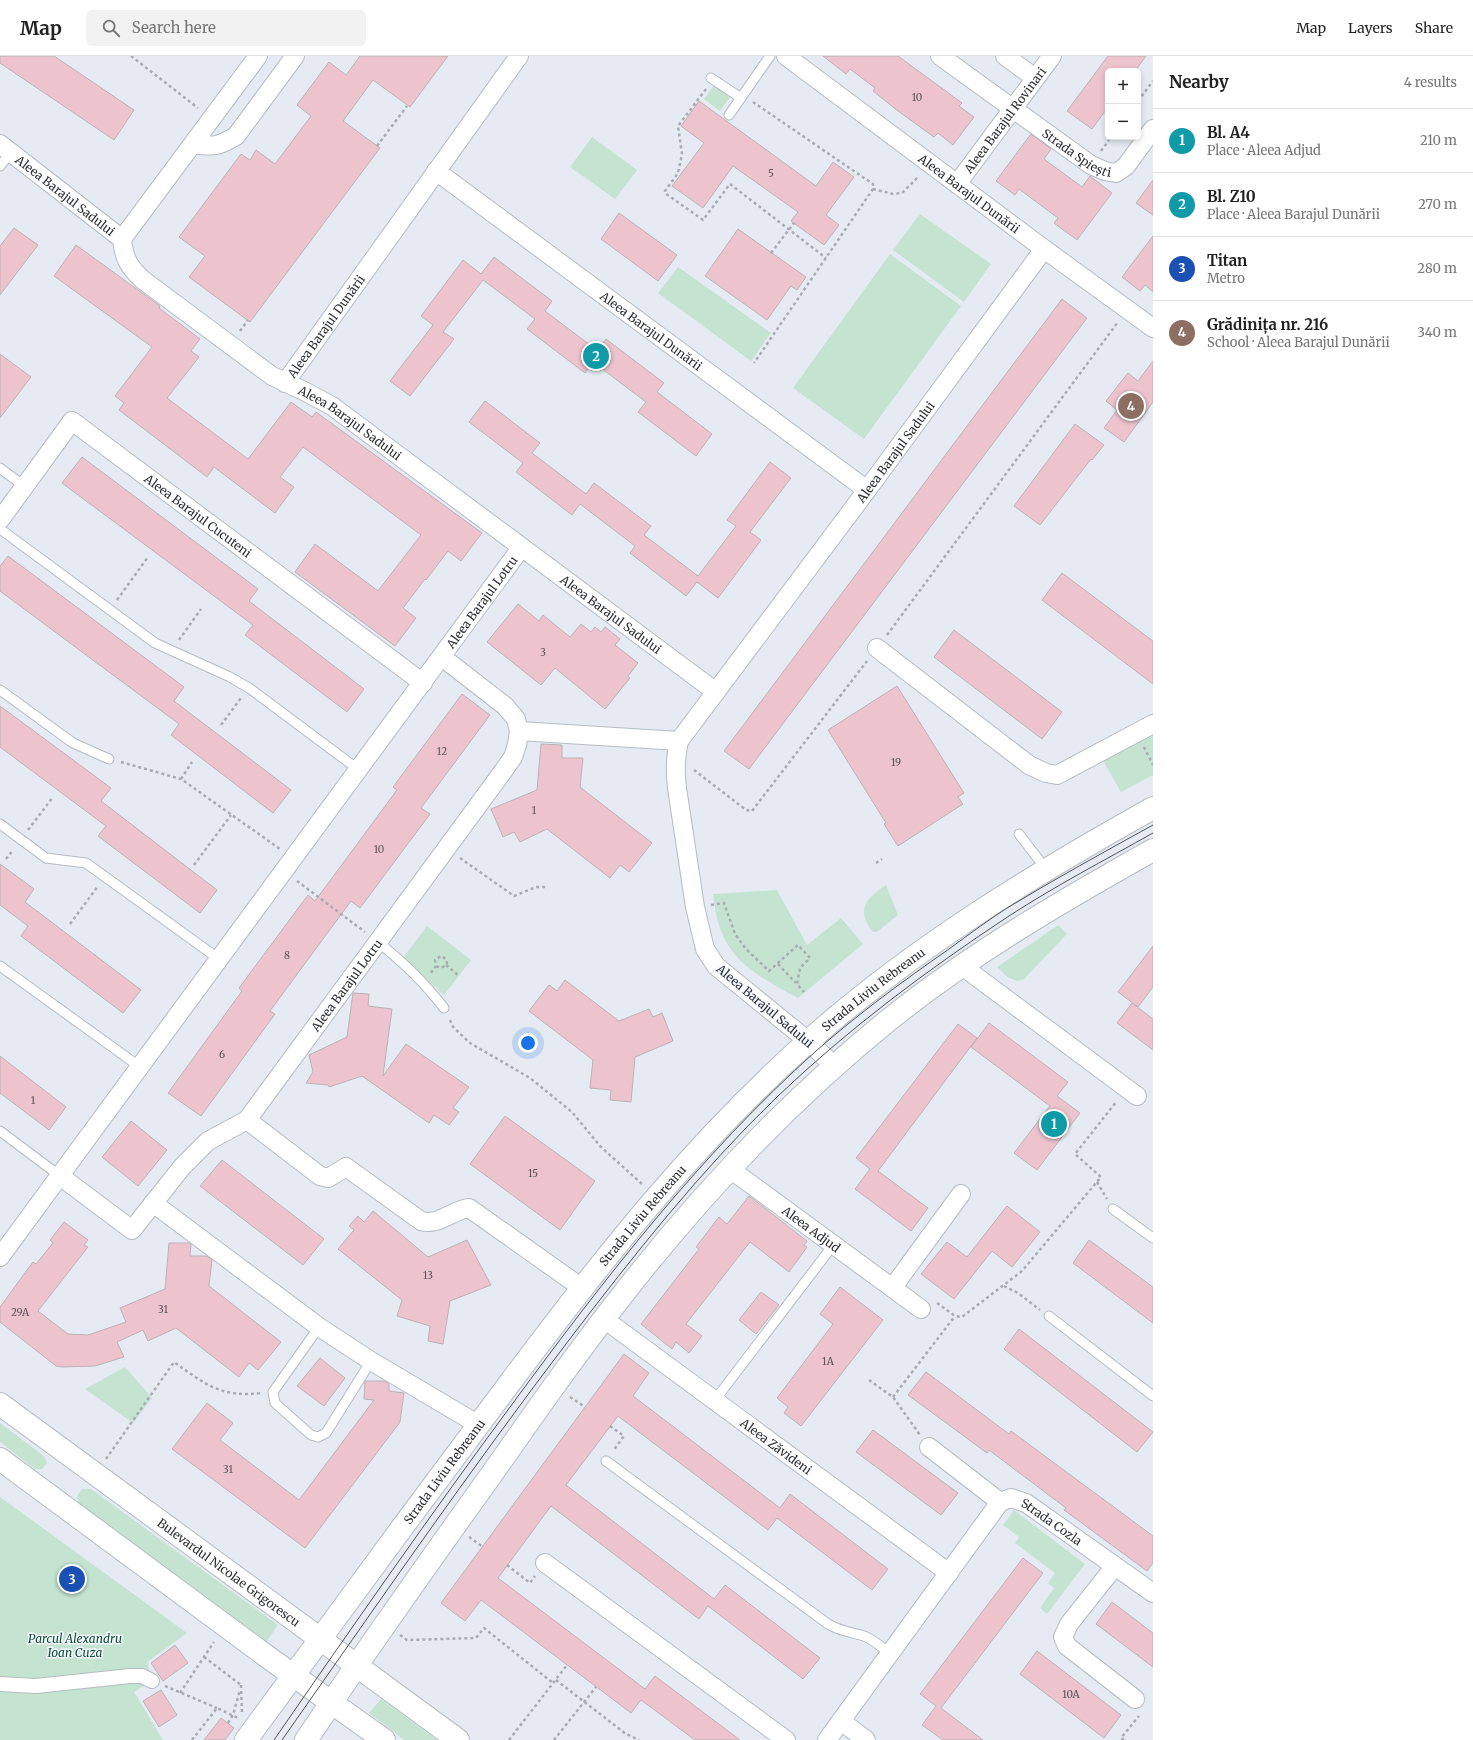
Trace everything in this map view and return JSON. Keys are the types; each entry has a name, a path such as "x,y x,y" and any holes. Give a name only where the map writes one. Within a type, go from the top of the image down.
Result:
{"street":[{"path":"122,239 258,56"},
{"path":"193,144 213,147 236,136 295,56"},
{"name":"Aleea Barajul Dunării","path":"285,383 519,56"},
{"name":"Aleea Barajul Dunării","path":"786,56 1044,249 1153,328"},
{"name":"Strada Spiești","path":"940,56 1091,165 1105,170 1116,172 1126,166 1153,129"},
{"path":"1005,56 1035,78"},
{"name":"Aleea Barajul Rovinari","path":"957,184 1052,56"},
{"name":"Aleea Barajul Sadului","path":"4,154 122,239 123,249 131,269 143,280 272,376 332,406 716,692"},
{"name":"Aleea Barajul Dunării","path":"436,171 867,490"},
{"name":"Aleea Barajul Sadului","path":"834,1066 808,1041 713,961 705,949 695,907 677,788 677,749 716,692 1044,249"},
{"name":"Aleea Barajul Cucuteni","path":"0,520 72,421 423,683"},
{"name":"Aleea Barajul Lotru","path":"0,1257 522,548"},
{"path":"877,648 1028,765 1046,773 1057,774 1153,724"},
{"name":"Aleea Barajul Lotru","path":"60,1176 132,1230 182,1167 208,1141 247,1120 513,756 517,745 519,731 516,719 505,706 442,657"},
{"path":"519,731 677,749"},
{"name":"Strada Liviu Rebreanu","path":"246,1740 582,1288 656,1197 707,1140 755,1091 808,1041 899,967 987,906 1046,869 1153,808"},
{"path":"306,1740 454,1526 604,1319 657,1252 730,1168 793,1104 834,1066 889,1020 962,966 1024,925 1153,850"},
{"path":"962,966 1053,1032 1119,1084 1137,1096"},
{"path":"247,1120 320,1176 328,1178 346,1167 421,1221 429,1223 437,1222 460,1209 469,1208 582,1288"},
{"name":"Aleea Adjud","path":"730,1168 921,1309"},
{"path":"893,1287 961,1194"},
{"path":"153,1203 319,1327 371,1361 479,1425"},
{"name":"Aleea Zăvideni","path":"604,1319 949,1573"},
{"name":"Bulevardul Nicolae Grigorescu","path":"0,1404 321,1638 458,1740"},
{"path":"827,1740 1000,1502 929,1447"},
{"path":"0,1459 384,1740"},
{"name":"Strada Cozla","path":"1000,1502 1011,1498 1026,1503 1153,1594"},
{"path":"545,1563 786,1740"},
{"path":"1115,1566 1069,1624 1063,1637 1067,1646 1134,1698"},
{"path":"0,1684 36,1686 130,1676 142,1676 152,1681"},
{"path":"841,1721 866,1740"}],"lane":[{"path":"729,115 770,56"},
{"path":"712,78 742,96"},
{"path":"0,468 24,486"},
{"path":"0,529 155,643 230,677 249,688 359,770"},
{"path":"0,690 73,743 109,759"},
{"path":"0,824 46,858 86,863 219,959"},
{"path":"1019,834 1046,869"},
{"path":"378,942 409,967 444,1008"},
{"path":"0,966 140,1067"},
{"path":"0,1131 60,1176"},
{"path":"1113,1209 1153,1238"},
{"path":"714,1400 834,1244"},
{"path":"1048,1316 1153,1396"},
{"path":"319,1327 273,1392 275,1403 311,1435 318,1437 326,1433 371,1361"},
{"path":"606,1461 828,1624 838,1630 874,1641 890,1654"}],"path":[{"path":"131,56 212,118"},
{"path":"712,78 678,126 682,154 678,173 665,190 665,193 703,220 730,184 826,258"},
{"path":"1141,97 1153,81"},
{"path":"742,96 873,184 873,189 754,364"},
{"path":"377,146 407,106"},
{"path":"873,189 893,194 902,193 919,175"},
{"path":"771,252 794,223"},
{"path":"677,749 746,810 752,812 877,648 1127,310"},
{"path":"110,610 148,557"},
{"path":"172,650 201,609"},
{"path":"221,725 249,688"},
{"path":"109,759 181,779 231,815 378,942"},
{"path":"181,779 192,762"},
{"path":"194,865 231,815"},
{"path":"446,849 514,896 536,887 547,887"},
{"path":"876,863 882,859"},
{"path":"70,924 105,876"},
{"path":"695,907 724,903 735,934 746,949 768,971 778,964 798,945 810,958 800,968 797,984"},
{"path":"424,983 436,966 435,960 441,956 446,959 446,965 459,976"},
{"path":"778,964 804,992"},
{"path":"436,966 442,968 446,965"},
{"path":"444,1008 453,1026 470,1043 530,1078 572,1112 600,1146 656,1197"},
{"path":"921,1309 931,1298 955,1316 962,1317 1022,1272 1101,1177 1075,1154 1117,1101 1119,1084"},
{"path":"1097,1182 1113,1209"},
{"path":"1004,1286 1018,1293 1048,1316"},
{"path":"893,1397 955,1316"},
{"path":"95,1474 174,1362 202,1382 216,1389 234,1395 273,1392"},
{"path":"869,1380 893,1397 929,1447"},
{"path":"606,1461 624,1436 610,1426"},
{"path":"507,1565 530,1583 545,1563"},
{"path":"407,1640 476,1638 484,1628 553,1683"},
{"path":"180,1693 215,1640"},
{"path":"204,1658 241,1685 233,1715 228,1724"},
{"path":"509,1740 567,1665"},
{"path":"556,1680 626,1734 638,1740"},
{"path":"152,1681 233,1715"},
{"path":"554,1740 596,1687"},
{"path":"1124,1740 1121,1738 1146,1708 1134,1698"},
{"path":"192,1740 217,1708"}],"green space":[{"path":"716,83 732,94 720,111 704,99"},
{"path":"592,137 637,170 615,199 570,167"},
{"path":"920,214 991,264 964,302 893,250"},
{"path":"890,254 961,306 864,439 793,388"},
{"path":"678,267 771,333 751,361 658,293"},
{"path":"1153,730 1153,775 1121,792 1101,757"},
{"path":"886,885 898,915 877,932 873,932 865,917 865,905 873,895"},
{"path":"777,890 807,945 841,918 863,944 798,998 764,979 739,959 729,947 722,933 716,915 713,894"},
{"path":"1058,925 1067,934 1024,979 1017,981 1007,977 997,967"},
{"path":"427,926 471,960 444,995 403,958"},
{"path":"125,1367 152,1398 133,1423 85,1389"},
{"path":"0,1423 44,1456 47,1463 42,1469 35,1469 0,1442"},
{"path":"82,1489 91,1489 278,1625 266,1642 79,1505 77,1496"},
{"name":"Parcul Alexandru Ioan Cuza","path":"0,1497 187,1633 147,1662 152,1681 134,1692 163,1740 0,1740"},
{"path":"1014,1510 1085,1564 1047,1614 1040,1608 1054,1588 1048,1583 1055,1573 1015,1543 1019,1537 1003,1525"},
{"path":"381,1699 437,1740 404,1740 369,1713"}],"building":[{"path":"0,56 54,56 134,110 114,140 0,63"},
{"path":"360,56 448,56 410,107 373,80 343,121 380,148 250,322 189,277 205,256 179,237 241,154 250,160 256,150 275,164 311,116 297,105 329,62 346,75"},
{"path":"823,56 898,56 962,103 959,106 974,117 953,145 938,133 934,137 898,111 873,91 875,88 850,69 846,74"},
{"path":"1108,56 1146,56 1137,68 1105,68 1105,111 1092,129 1067,111"},
{"path":"699,101 816,186 833,162 854,177 826,215 839,225 824,245 791,221 798,212 733,166 703,208 672,186 704,143 681,126"},
{"path":"1031,134 1051,149 1044,159 1082,187 1090,176 1112,193 1077,240 1054,223 1058,218 1019,189 1015,195 996,181"},
{"path":"1153,180 1153,215 1136,203"},
{"path":"619,213 677,255 658,281 601,239"},
{"path":"14,228 38,245 0,295 0,246"},
{"path":"738,229 806,277 797,290 791,286 767,320 705,276"},
{"path":"1153,236 1153,292 1145,285 1140,291 1122,277"},
{"path":"76,245 160,306 159,308 200,339 191,351 199,357 167,398 248,459 291,402 312,417 316,412 482,533 461,561 448,551 426,580 425,579 403,608 416,618 395,646 295,572 315,544 378,591 421,535 303,447 280,477 294,487 275,513 214,467 207,477 119,410 124,403 115,396 152,347 54,276"},
{"path":"494,257 552,301 545,311 598,351 606,339 664,383 657,392 712,434 696,456 638,412 646,402 593,362 585,373 527,329 535,319 483,280 443,332 454,339 410,396 390,381 433,325 421,316 463,260 481,274"},
{"path":"1062,299 1087,318 749,769 724,751"},
{"path":"0,354 31,377 0,418"},
{"path":"1153,361 1153,402 1124,442 1104,428 1117,410 1106,401 1128,373 1138,381"},
{"path":"485,401 540,443 532,453 586,494 594,483 651,526 644,535 698,576 736,526 727,520 770,462 791,478 750,532 761,540 718,598 697,582 686,596 630,553 635,546 580,504 572,515 516,472 523,463 469,422"},
{"path":"1075,424 1104,445 1092,460 1091,459 1040,525 1014,506"},
{"path":"82,457 258,589 249,601 364,689 347,712 245,635 253,625 62,483"},
{"path":"8,556 184,687 174,701 291,790 273,813 171,735 179,724 0,591 0,566"},
{"path":"1062,573 1153,641 1153,684 1042,600"},
{"path":"518,604 539,621 543,615 570,637 581,624 591,632 595,627 601,632 605,627 620,639 615,645 638,663 628,676 630,678 605,709 555,668 541,685 487,642"},
{"path":"954,630 1062,712 1042,739 934,657"},
{"path":"897,686 964,793 958,797 963,804 898,846 884,824 886,823 828,730"},
{"path":"462,694 490,715 421,808 430,814 360,908 351,901 270,1011 275,1014 201,1116 168,1093 242,991 239,988 308,895 315,901 397,790 393,787"},
{"path":"0,706 111,788 101,801 217,890 200,913 98,836 106,826 0,747"},
{"path":"541,744 562,745 562,758 583,758 580,787 652,843 629,872 620,865 610,878 547,829 520,842 514,832 503,837 491,809 537,790"},
{"path":"0,864 34,889 25,902 141,990 123,1013 21,936 28,926 0,905"},
{"path":"1153,946 1153,987 1138,1007 1118,992"},
{"path":"565,980 619,1021 649,1009 653,1017 662,1013 673,1041 635,1057 631,1102 610,1100 611,1090 590,1088 593,1060 529,1011 549,985 557,991"},
{"path":"353,993 369,994 368,1006 392,1009 383,1076 406,1044 469,1087 453,1108 459,1112 449,1125 434,1115 429,1123 362,1076 329,1087 328,1085 306,1083 313,1072 309,1055 347,1037"},
{"path":"1132,1003 1153,1019 1153,1050 1117,1023"},
{"path":"989,1023 1068,1082 1057,1096 1080,1113 1037,1170 1014,1153 1050,1106 971,1047"},
{"path":"958,1024 977,1038 878,1171 928,1208 911,1231 855,1189 870,1169 856,1158"},
{"path":"0,1056 66,1107 49,1130 0,1093"},
{"path":"505,1116 595,1181 560,1230 470,1164"},
{"path":"131,1121 167,1150 138,1186 102,1157"},
{"path":"222,1160 324,1239 303,1265 200,1186"},
{"path":"749,1196 807,1241 804,1245 807,1247 789,1272 750,1242 686,1324 702,1336 689,1353 676,1342 672,1349 641,1324 699,1249 696,1247 719,1217 727,1224"},
{"path":"1007,1206 1040,1232 1012,1267 992,1251 954,1299 921,1274 947,1242 967,1257"},
{"path":"373,1211 428,1257 467,1240 491,1285 450,1301 443,1344 428,1341 430,1326 397,1316 402,1300 338,1249 354,1230 349,1226 358,1216 364,1222"},
{"path":"64,1222 88,1240 84,1245 88,1247 38,1311 68,1334 88,1335 126,1322 120,1308 165,1289 169,1243 189,1243 191,1244 190,1256 207,1256 212,1260 209,1286 281,1342 258,1370 249,1363 239,1377 176,1328 148,1341 143,1330 117,1342 124,1357 95,1366 56,1366 0,1322 0,1307 33,1262 36,1264 53,1243 50,1240"},
{"path":"1089,1240 1153,1287 1153,1323 1073,1263"},
{"path":"840,1287 883,1320 801,1426 784,1413 788,1407 777,1398 833,1324 820,1314"},
{"path":"761,1292 779,1305 756,1334 739,1320"},
{"path":"1019,1329 1153,1432 1137,1452 1004,1349"},
{"path":"624,1354 649,1373 633,1396 780,1508 790,1494 888,1569 872,1590 777,1518 768,1530 618,1416 566,1485 714,1599 725,1585 820,1658 803,1679 708,1606 699,1619 551,1506 498,1578 645,1689 655,1676 740,1740 695,1740 641,1700 631,1713 481,1600 465,1621 441,1603"},
{"path":"320,1358 345,1378 324,1406 297,1386"},
{"path":"926,1372 1009,1434 1011,1431 1153,1536 1153,1563 1147,1571 1064,1510 1066,1508 989,1450 987,1453 908,1395"},
{"path":"365,1381 385,1381 389,1384 389,1391 404,1393 400,1422 305,1548 172,1449 207,1403 233,1423 220,1440 299,1500 374,1400 364,1399"},
{"path":"873,1430 958,1493 941,1515 856,1452"},
{"path":"1023,1558 1043,1573 941,1708 983,1740 943,1740 922,1725 936,1706 920,1694"},
{"path":"1112,1602 1153,1633 1153,1667 1096,1624"},
{"path":"175,1645 188,1663 163,1681 151,1663"},
{"path":"1037,1651 1121,1715 1104,1738 1020,1674"},
{"path":"161,1690 177,1715 159,1727 143,1701"},
{"path":"221,1718 234,1728 225,1740 204,1740"}],"tram line":[{"path":"274,1740 362,1613 482,1445 548,1356 656,1219 693,1175 733,1132 773,1091 816,1051 864,1011 898,986 1007,908 1153,825"},
{"path":"282,1740 459,1488 532,1389 643,1245 721,1154 804,1072 860,1024 918,979 978,936 1026,905 1153,833"}],"place":[{"name":"Bl. Z10","path":"596,356"},
{"name":"Grădinița nr. 216","path":"1131,406"},
{"name":"Bl. A4","path":"1054,1124"},
{"name":"Titan","path":"72,1579"}]}
